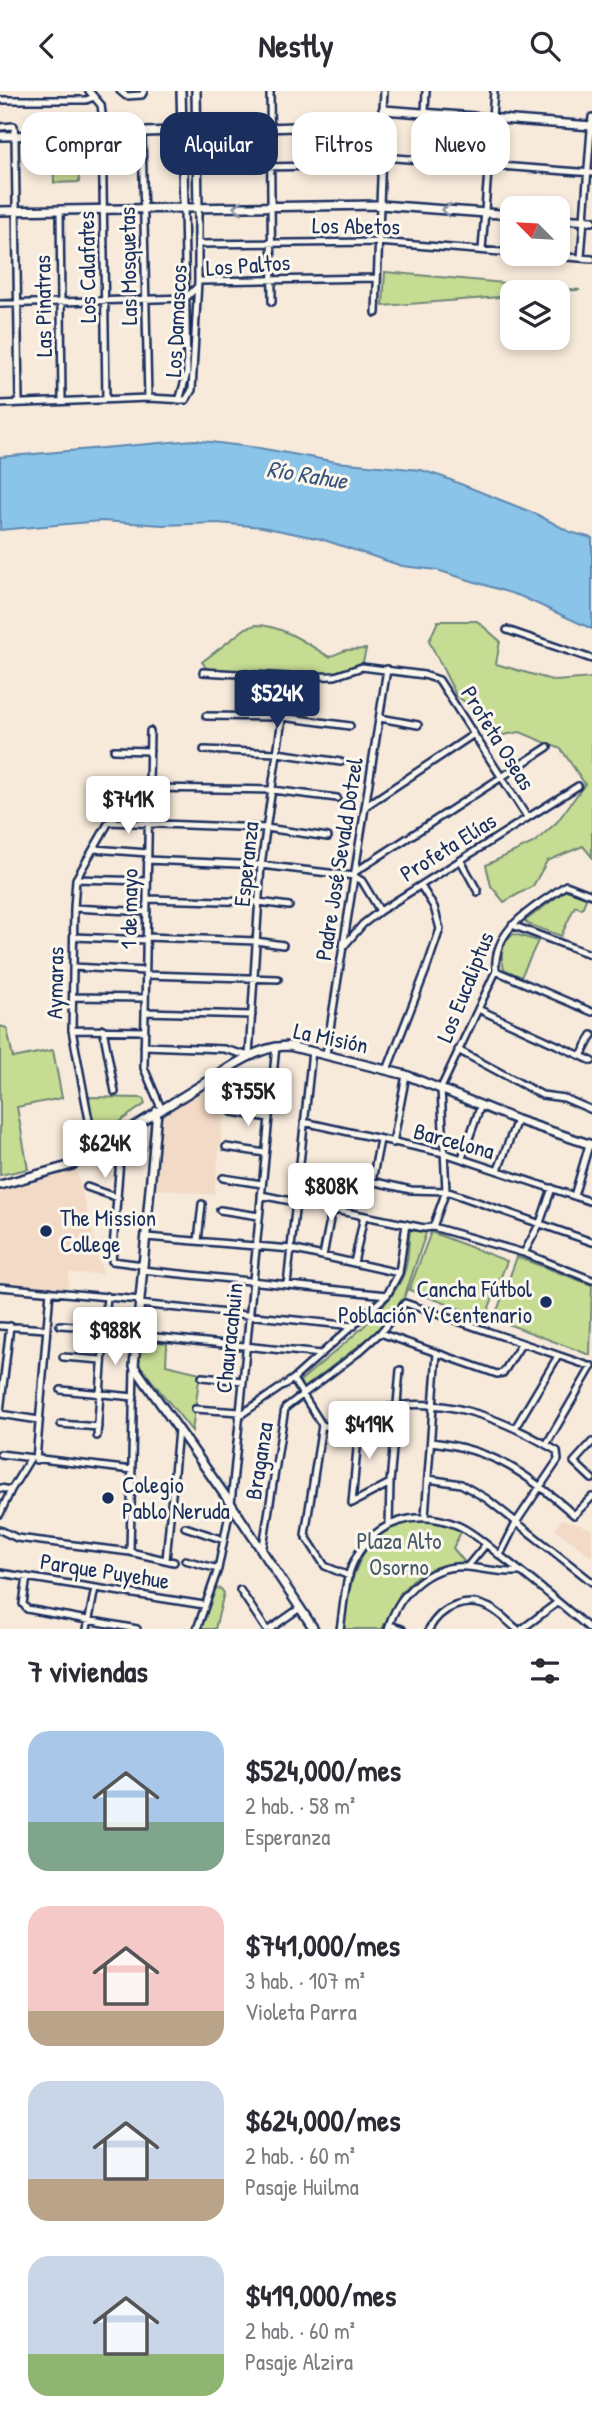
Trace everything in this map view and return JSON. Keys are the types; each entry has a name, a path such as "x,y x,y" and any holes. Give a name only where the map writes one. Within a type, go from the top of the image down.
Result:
{"street":[{"path":"0,100 86,100 94,97 89,91"},
{"path":"120,91 126,96 142,95 144,91"},
{"name":"Los Damascos","path":"181,91 182,112"},
{"name":"Los Damascos","path":"196,91 197,112"},
{"path":"270,91 270,112"},
{"path":"384,91 383,110 411,112"},
{"path":"425,112 426,91"},
{"path":"492,112 494,91"},
{"name":"Los Calafates","path":"94,97 101,105 101,112"},
{"path":"581,257 588,221 592,117"},
{"path":"510,119 592,126"},
{"path":"0,127 14,126 15,136 19,402"},
{"path":"0,136 21,136"},
{"path":"510,168 590,173"},
{"name":"Los Calafates","path":"104,175 106,399"},
{"name":"Las Mosquetas","path":"143,175 148,398"},
{"name":"Los Damascos","path":"183,175 187,373 179,401 186,400 192,390 198,281 198,175"},
{"path":"271,175 272,302"},
{"path":"376,313 381,175"},
{"path":"482,250 487,175"},
{"path":"0,211 380,205 500,214"},
{"name":"Las Pinatras","path":"60,210 62,401"},
{"path":"570,220 588,221"},
{"name":"Los Abetos","path":"198,244 378,242 500,252"},
{"path":"570,256 592,259"},
{"name":"Los Paltos","path":"0,304 186,298 196,288 198,281 377,278"},
{"path":"0,404 148,398 179,401"},
{"path":"507,630 592,659"},
{"name":"Profeta Oseas","path":"203,672 288,677 335,676 362,667 387,669 439,680 527,817"},
{"name":"Padre José Sevald Dotzel","path":"326,1055 387,669"},
{"name":"Esperanza","path":"249,1056 261,865 288,677"},
{"path":"206,716 282,717 350,726"},
{"path":"380,718 418,725"},
{"name":"1 de mayo","path":"150,731 144,1068 159,1109"},
{"path":"366,806 474,734"},
{"path":"94,849 148,857 355,874 548,747"},
{"path":"114,750 149,751"},
{"path":"204,750 277,753 341,762"},
{"path":"110,785 272,790 337,798"},
{"name":"Profeta Elías","path":"343,947 363,924 380,911 578,786"},
{"name":"Aymaras","path":"95,1151 72,1030 76,879 109,822 148,824"},
{"path":"148,824 266,828 328,837"},
{"path":"461,861 478,892"},
{"path":"355,874 380,911"},
{"path":"76,879 147,881"},
{"name":"Los Eucaliptus","path":"441,1088 496,971 498,946 512,925 566,885 592,895"},
{"path":"387,1070 440,929 434,907 421,886"},
{"path":"147,899 259,902 289,906"},
{"path":"74,908 147,912"},
{"path":"512,925 592,955"},
{"path":"74,937 256,941 283,945"},
{"path":"73,967 278,979"},
{"path":"496,971 592,1011"},
{"path":"73,997 145,998"},
{"path":"478,1009 592,1061"},
{"path":"145,1012 252,1015"},
{"path":"72,1030 145,1031"},
{"path":"103,1030 115,1092"},
{"path":"581,1056 592,1034"},
{"path":"144,1046 224,1049 249,1056"},
{"name":"La Misión","path":"0,1185 72,1165 249,1056 276,1046 312,1051 406,1075 517,1120 591,1145"},
{"name":"Chauracahuin","path":"197,1629 204,1605 214,1585 230,1504 276,1046"},
{"path":"224,1049 233,1057 232,1066"},
{"path":"458,1050 542,1095 564,1098 592,1110"},
{"path":"287,1285 312,1051"},
{"path":"393,1143 406,1075"},
{"path":"433,1227 446,1191 441,1088"},
{"path":"462,1158 481,1105"},
{"path":"130,1552 134,1366 159,1109"},
{"path":"232,1112 269,1118"},
{"path":"498,1170 517,1120"},
{"name":"Barcelona","path":"304,1122 444,1153 592,1202"},
{"path":"122,1134 112,1261 143,1268 387,1295"},
{"path":"113,1140 122,1151"},
{"path":"372,1181 380,1140"},
{"path":"573,1196 591,1145"},
{"path":"226,1147 265,1153"},
{"path":"335,1173 411,1190 446,1191 592,1241"},
{"path":"223,1178 262,1184"},
{"path":"86,1187 118,1198"},
{"path":"524,1253 540,1223 552,1188"},
{"path":"261,1195 424,1228 433,1227 524,1253 592,1280"},
{"path":"198,1241 202,1204"},
{"path":"323,1256 332,1209"},
{"path":"219,1210 259,1216"},
{"path":"354,1263 364,1216"},
{"path":"195,1409 239,1414 293,1379 354,1326 395,1285 400,1273 406,1224"},
{"path":"146,1237 291,1249 400,1273"},
{"path":"0,1287 107,1296 354,1326"},
{"path":"0,1514 10,1490 33,1459 50,1291"},
{"path":"97,1436 107,1296"},
{"name":"Braganza","path":"262,1553 284,1411 301,1394 360,1351 380,1333 405,1303 522,1343"},
{"path":"60,1325 105,1328"},
{"path":"0,1326 46,1329"},
{"path":"10,1326 0,1413 39,1420"},
{"path":"380,1333 497,1374 503,1373 522,1343 592,1367 590,1375 547,1445"},
{"path":"137,1335 321,1354"},
{"path":"425,1517 437,1353"},
{"path":"515,1428 558,1356"},
{"path":"63,1357 102,1360"},
{"path":"134,1366 314,1629"},
{"path":"389,1525 400,1370"},
{"path":"202,1377 243,1381"},
{"path":"293,1379 322,1425 329,1427 398,1406 433,1405 479,1413 515,1428 557,1451 558,1460 517,1521 500,1555"},
{"path":"61,1390 134,1397"},
{"path":"360,1416 352,1503 390,1483"},
{"path":"61,1424 98,1427"},
{"path":"322,1425 305,1535 325,1566 349,1576"},
{"path":"166,1560 178,1430"},
{"path":"592,1442 574,1462 592,1479"},
{"path":"431,1443 473,1449 494,1458 540,1485 575,1515 592,1497"},
{"path":"0,1454 132,1470"},
{"path":"428,1479 461,1484 487,1499 592,1583"},
{"path":"0,1488 10,1490"},
{"path":"340,1629 349,1576 362,1547 372,1536 401,1519 425,1517 457,1525 486,1544 587,1628"},
{"path":"185,1527 224,1540"},
{"path":"0,1530 18,1538 130,1552 174,1562"},
{"path":"467,1567 486,1544"},
{"path":"185,1560 218,1569"},
{"path":"402,1629 389,1627 399,1603 420,1581 443,1570 467,1567 502,1573 522,1572"},
{"name":"Parque Puyehue","path":"0,1573 204,1605"},
{"path":"27,1577 23,1604 27,1609 137,1629"},
{"path":"87,1629 95,1588"},
{"path":"240,1590 268,1629 300,1608"},
{"path":"522,1629 558,1602"},
{"path":"429,1629 445,1610 469,1603 492,1609 517,1629"}],"shaded area":[{"path":"228,1077 214,1195 160,1189 156,1191 162,1115"},
{"name":"The Mission College","path":"76,1168 103,1274 69,1273 68,1289 0,1282 0,1190 37,1182"},
{"path":"562,1519 592,1529 592,1557 555,1529"}],"green space":[{"path":"54,175 79,175 79,182 54,183"},
{"path":"385,272 500,283 500,297 383,306"},
{"path":"438,621 477,621 500,641 496,664 555,681 592,678 592,857 583,846 547,861 533,886 504,902 491,886 486,865 535,842 557,822 585,784 561,749 520,732 498,736 481,715 456,695 429,641"},
{"path":"256,625 285,632 329,657 346,650 366,649 363,662 339,673 207,669 202,662 246,628"},
{"path":"566,890 587,897 582,909 575,906 561,936 525,921"},
{"path":"514,934 538,941 521,977 504,969 503,964 504,945"},
{"path":"0,1026 7,1028 13,1058 53,1050 62,1098 17,1107 28,1169 0,1175"},
{"path":"87,1097 143,1098 145,1104 95,1138"},
{"path":"410,1230 426,1233 404,1298 375,1333 303,1389 300,1381 370,1320 394,1292 406,1267"},
{"name":"Cancha Fútbol Población V Centenario","path":"431,1232 507,1261 485,1318 409,1290"},
{"name":"Cancha Fútbol Población V Centenario","path":"517,1257 592,1285 590,1355 494,1319"},
{"path":"139,1340 167,1343 166,1365 200,1373 192,1431 137,1362"},
{"name":"Plaza Alto Osorno","path":"423,1520 453,1527 461,1532 453,1548 467,1565 417,1576 401,1592 382,1629 342,1629 355,1573 372,1542 385,1531 402,1523"},
{"path":"216,1588 224,1593 215,1629 201,1629 207,1608"}],"water":[{"name":"Río Rahue","path":"194,440 337,462 421,470 536,514 570,532 592,538 592,629 520,596 437,570 402,566 321,539 262,527 218,523 163,525 101,521 0,530 0,457"}],"place":[{"name":"The Mission College","path":"46,1231"},
{"name":"Cancha Fútbol Población V Centenario","path":"546,1302"},
{"name":"Colegio Pablo Neruda","path":"108,1498"}]}
